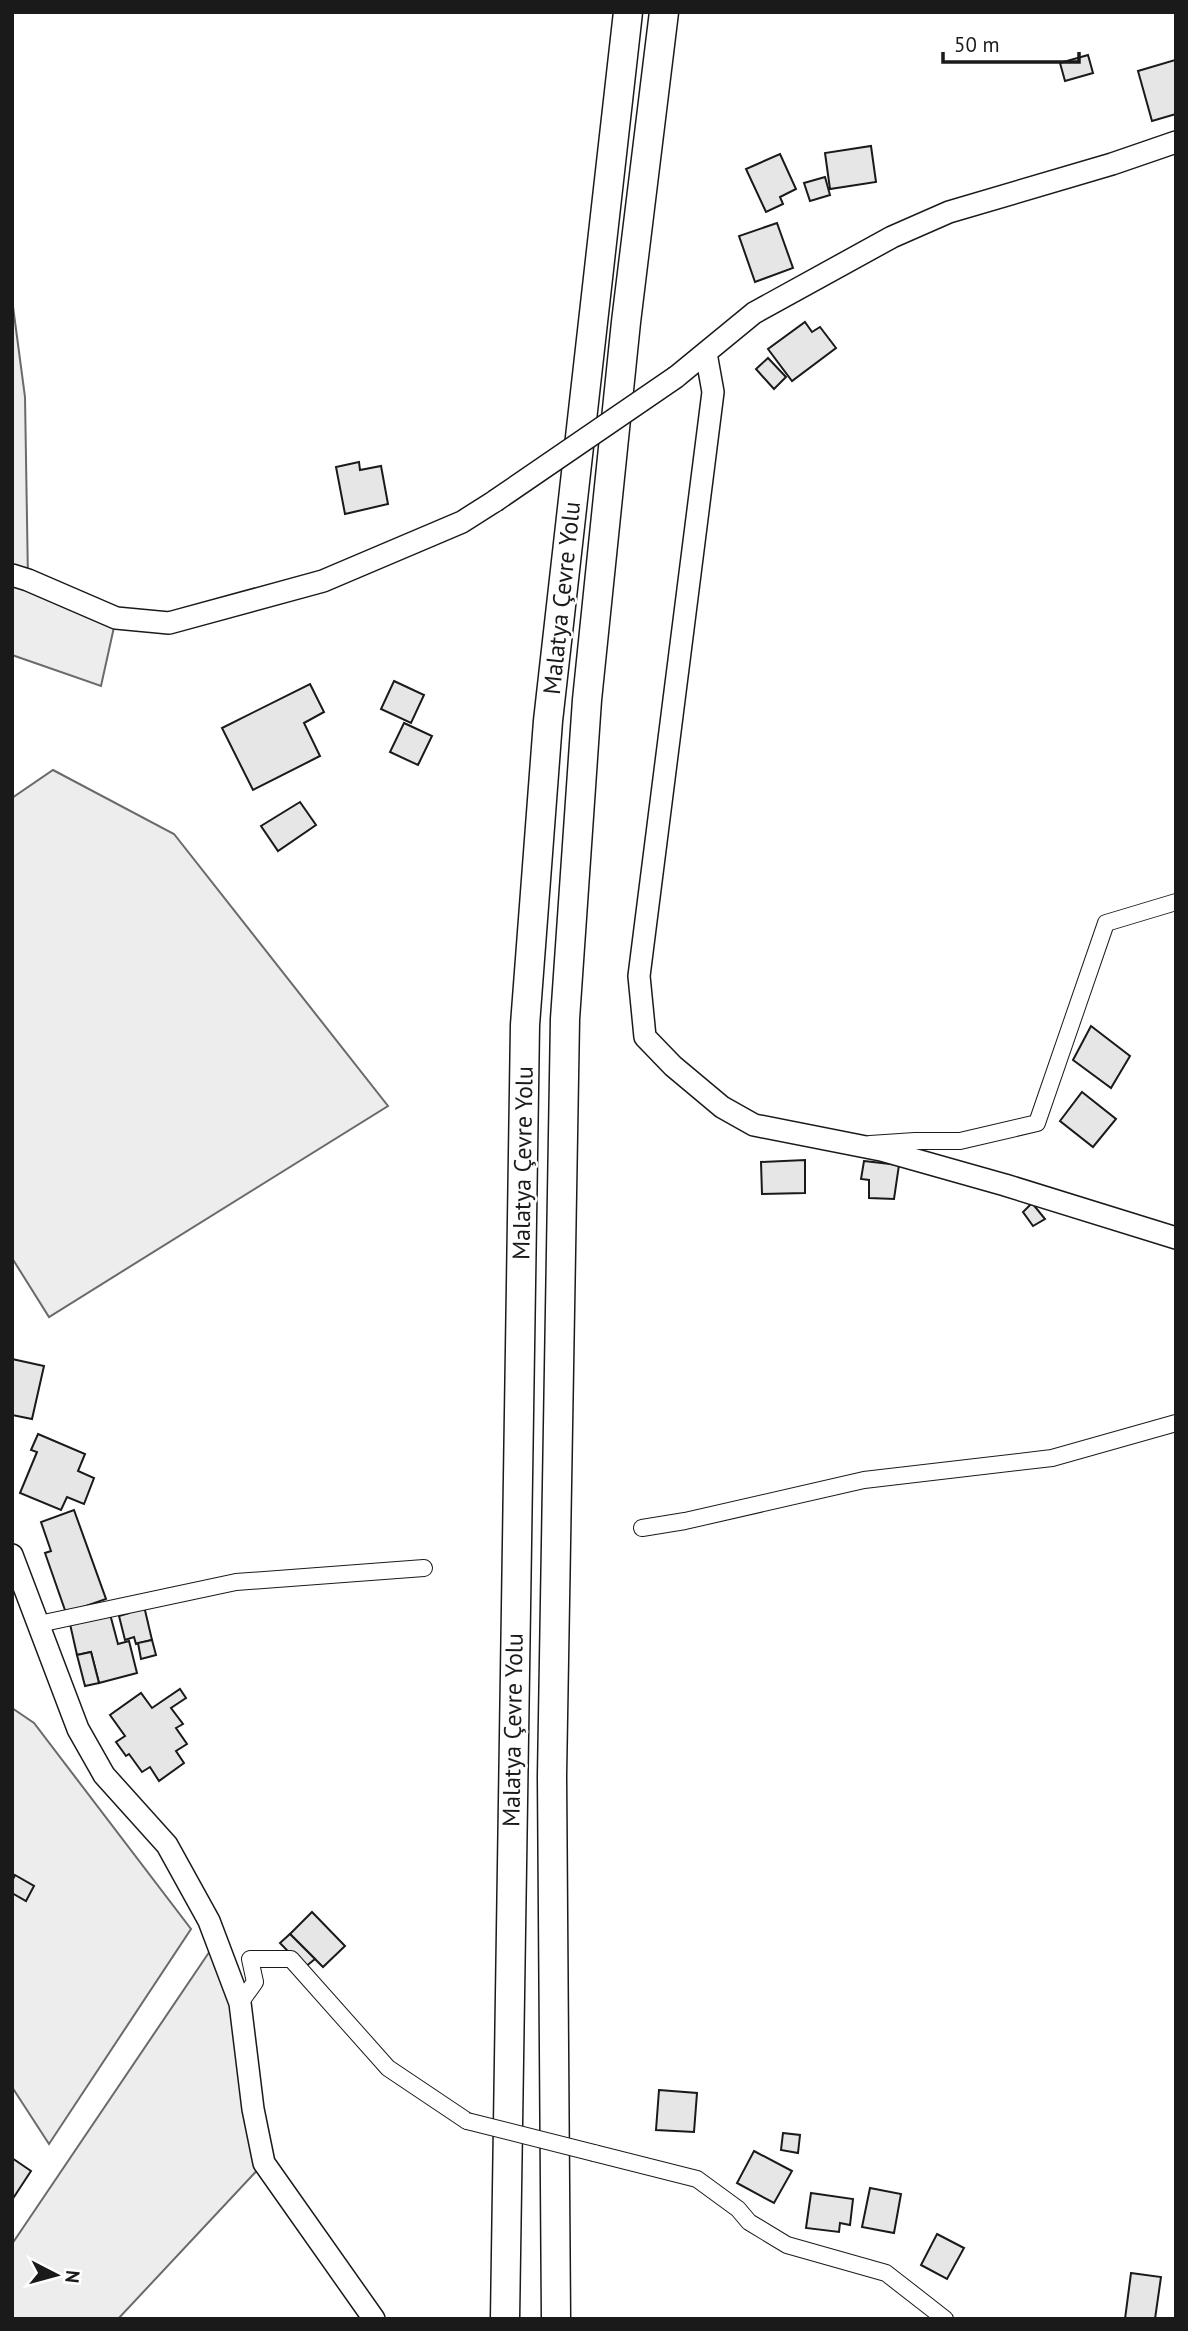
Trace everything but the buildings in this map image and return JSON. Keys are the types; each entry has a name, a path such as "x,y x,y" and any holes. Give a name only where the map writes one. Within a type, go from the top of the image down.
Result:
{"highway":[{"name":"Malatya Çevre Yolu","path":"505,2319 525,1025 548,721 628,12"},
{"name":"Malatya Çevre Yolu","path":"556,2319 552,1776 565,1019 587,700 626,322 664,12"}],"street":[{"path":"12,575 116,618 169,623 323,581 462,522 677,377 754,313 892,237 949,212 1112,164 1176,142"},
{"path":"706,353 713,392 639,976 645,1037 673,1066 722,1107 754,1125 857,1144 1005,1185 1176,1238"},
{"path":"857,1144 915,1140 960,1141 1037,1123 1106,923 1176,902"},
{"path":"642,1528 685,1521 864,1480 1052,1458 1176,1423"},
{"path":"12,1555 78,1728 104,1775 167,1845 209,1921 240,2003 253,2109 264,2163 374,2319"},
{"path":"39,1623 236,1582 424,1568"},
{"path":"240,2003 255,1982 250,1959 291,1959 388,2068 467,2121 697,2179 738,2209 749,2222 786,2245 886,2273 945,2319"}],"shaded area":[{"path":"12,299 25,397 28,580 116,618 101,686 12,655"},
{"path":"53,770 174,834 388,1106 49,1317 12,1258 12,798"},
{"path":"12,1708 34,1723 191,1929 49,2144 12,2087"},
{"path":"214,1945 240,2003 264,2163 118,2319 12,2319 12,2244"}]}
